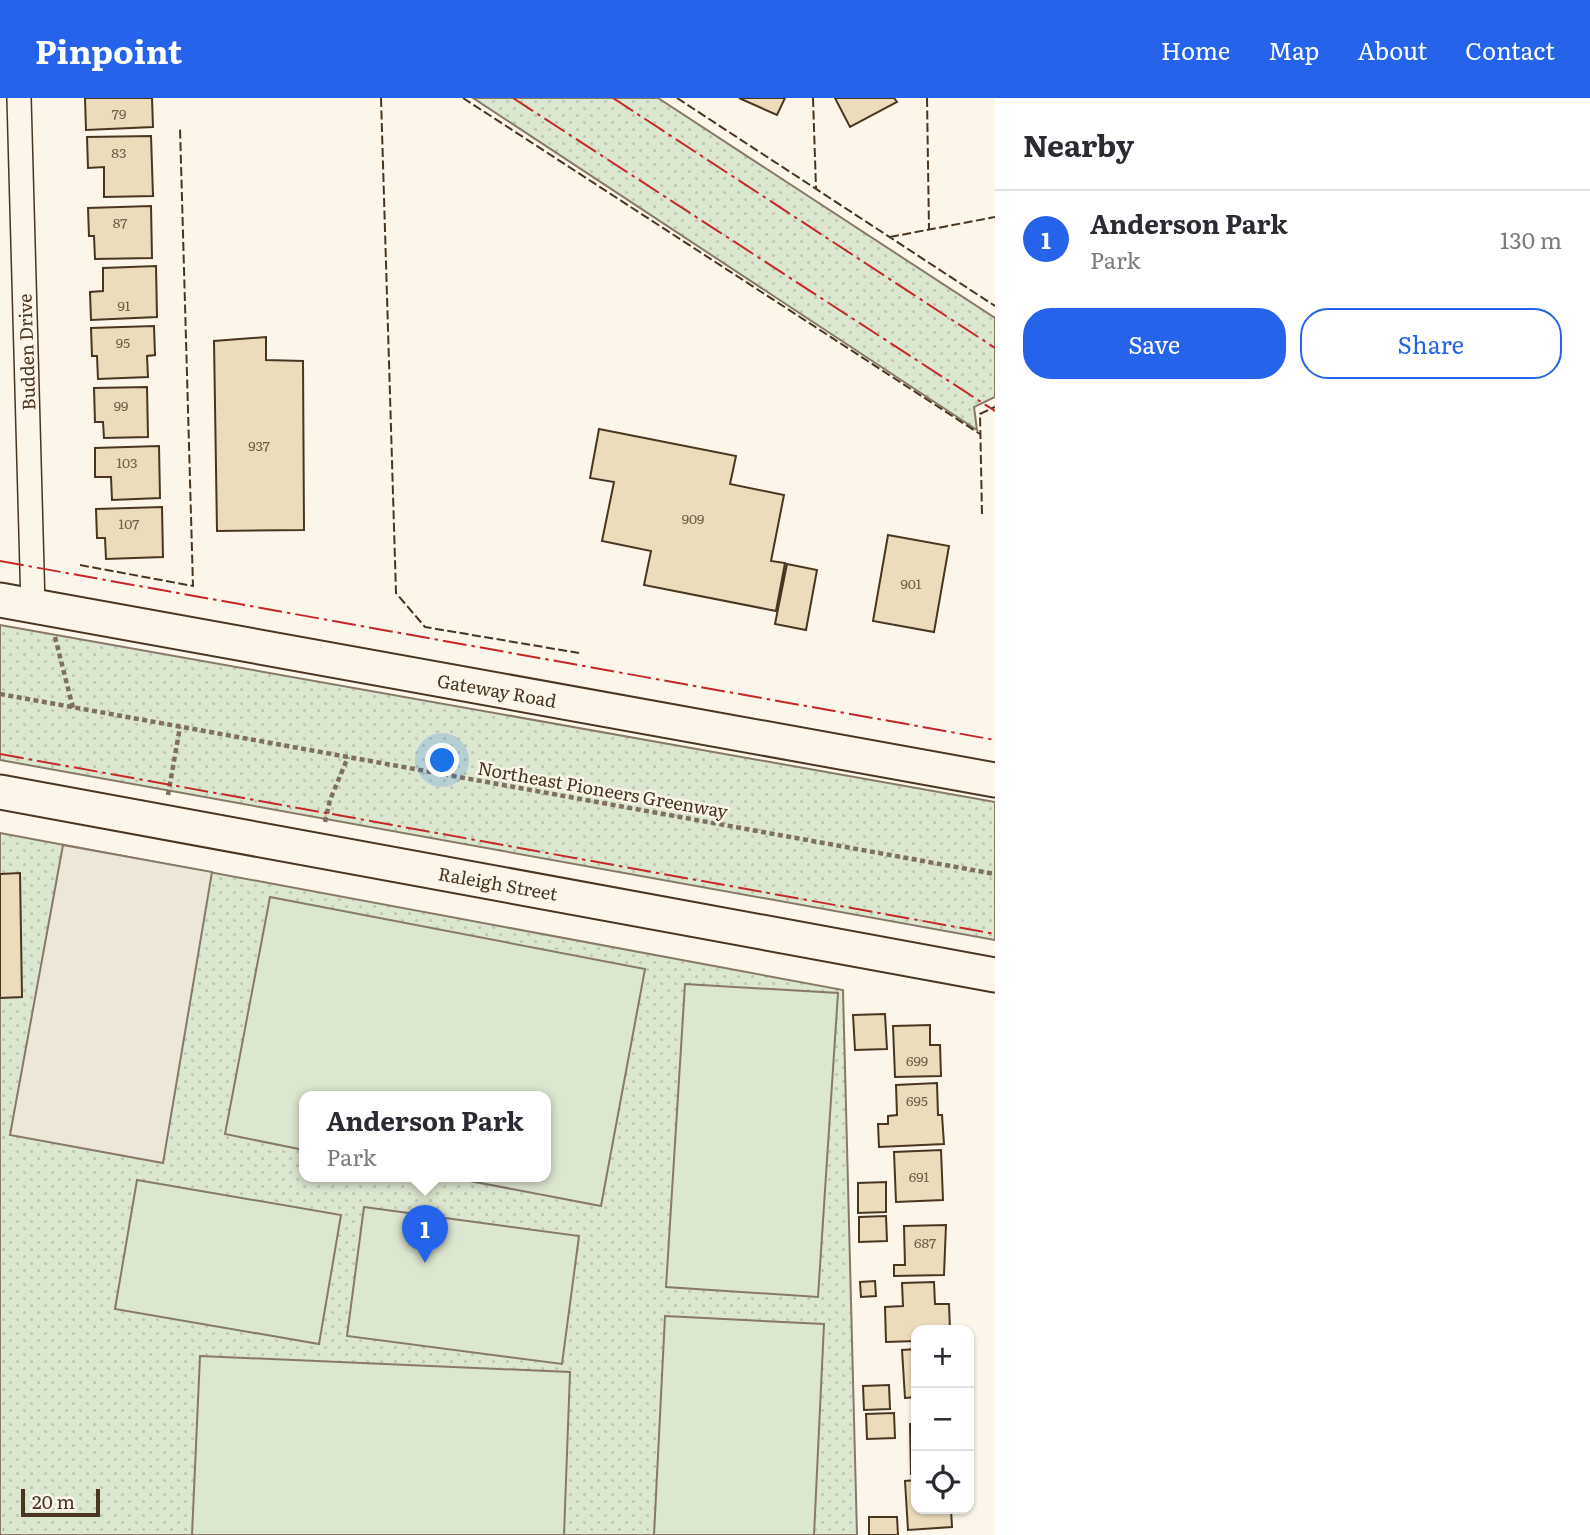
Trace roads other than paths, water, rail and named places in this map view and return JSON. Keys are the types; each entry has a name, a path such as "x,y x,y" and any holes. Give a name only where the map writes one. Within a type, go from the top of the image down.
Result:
{"street":[{"name":"Budden Drive","path":"19,98 41,608"},
{"name":"Gateway Road","path":"0,600 995,780"},
{"name":"Raleigh Street","path":"0,792 995,975"}],"place":[{"name":"Anderson Park","path":"425,1263"}]}
